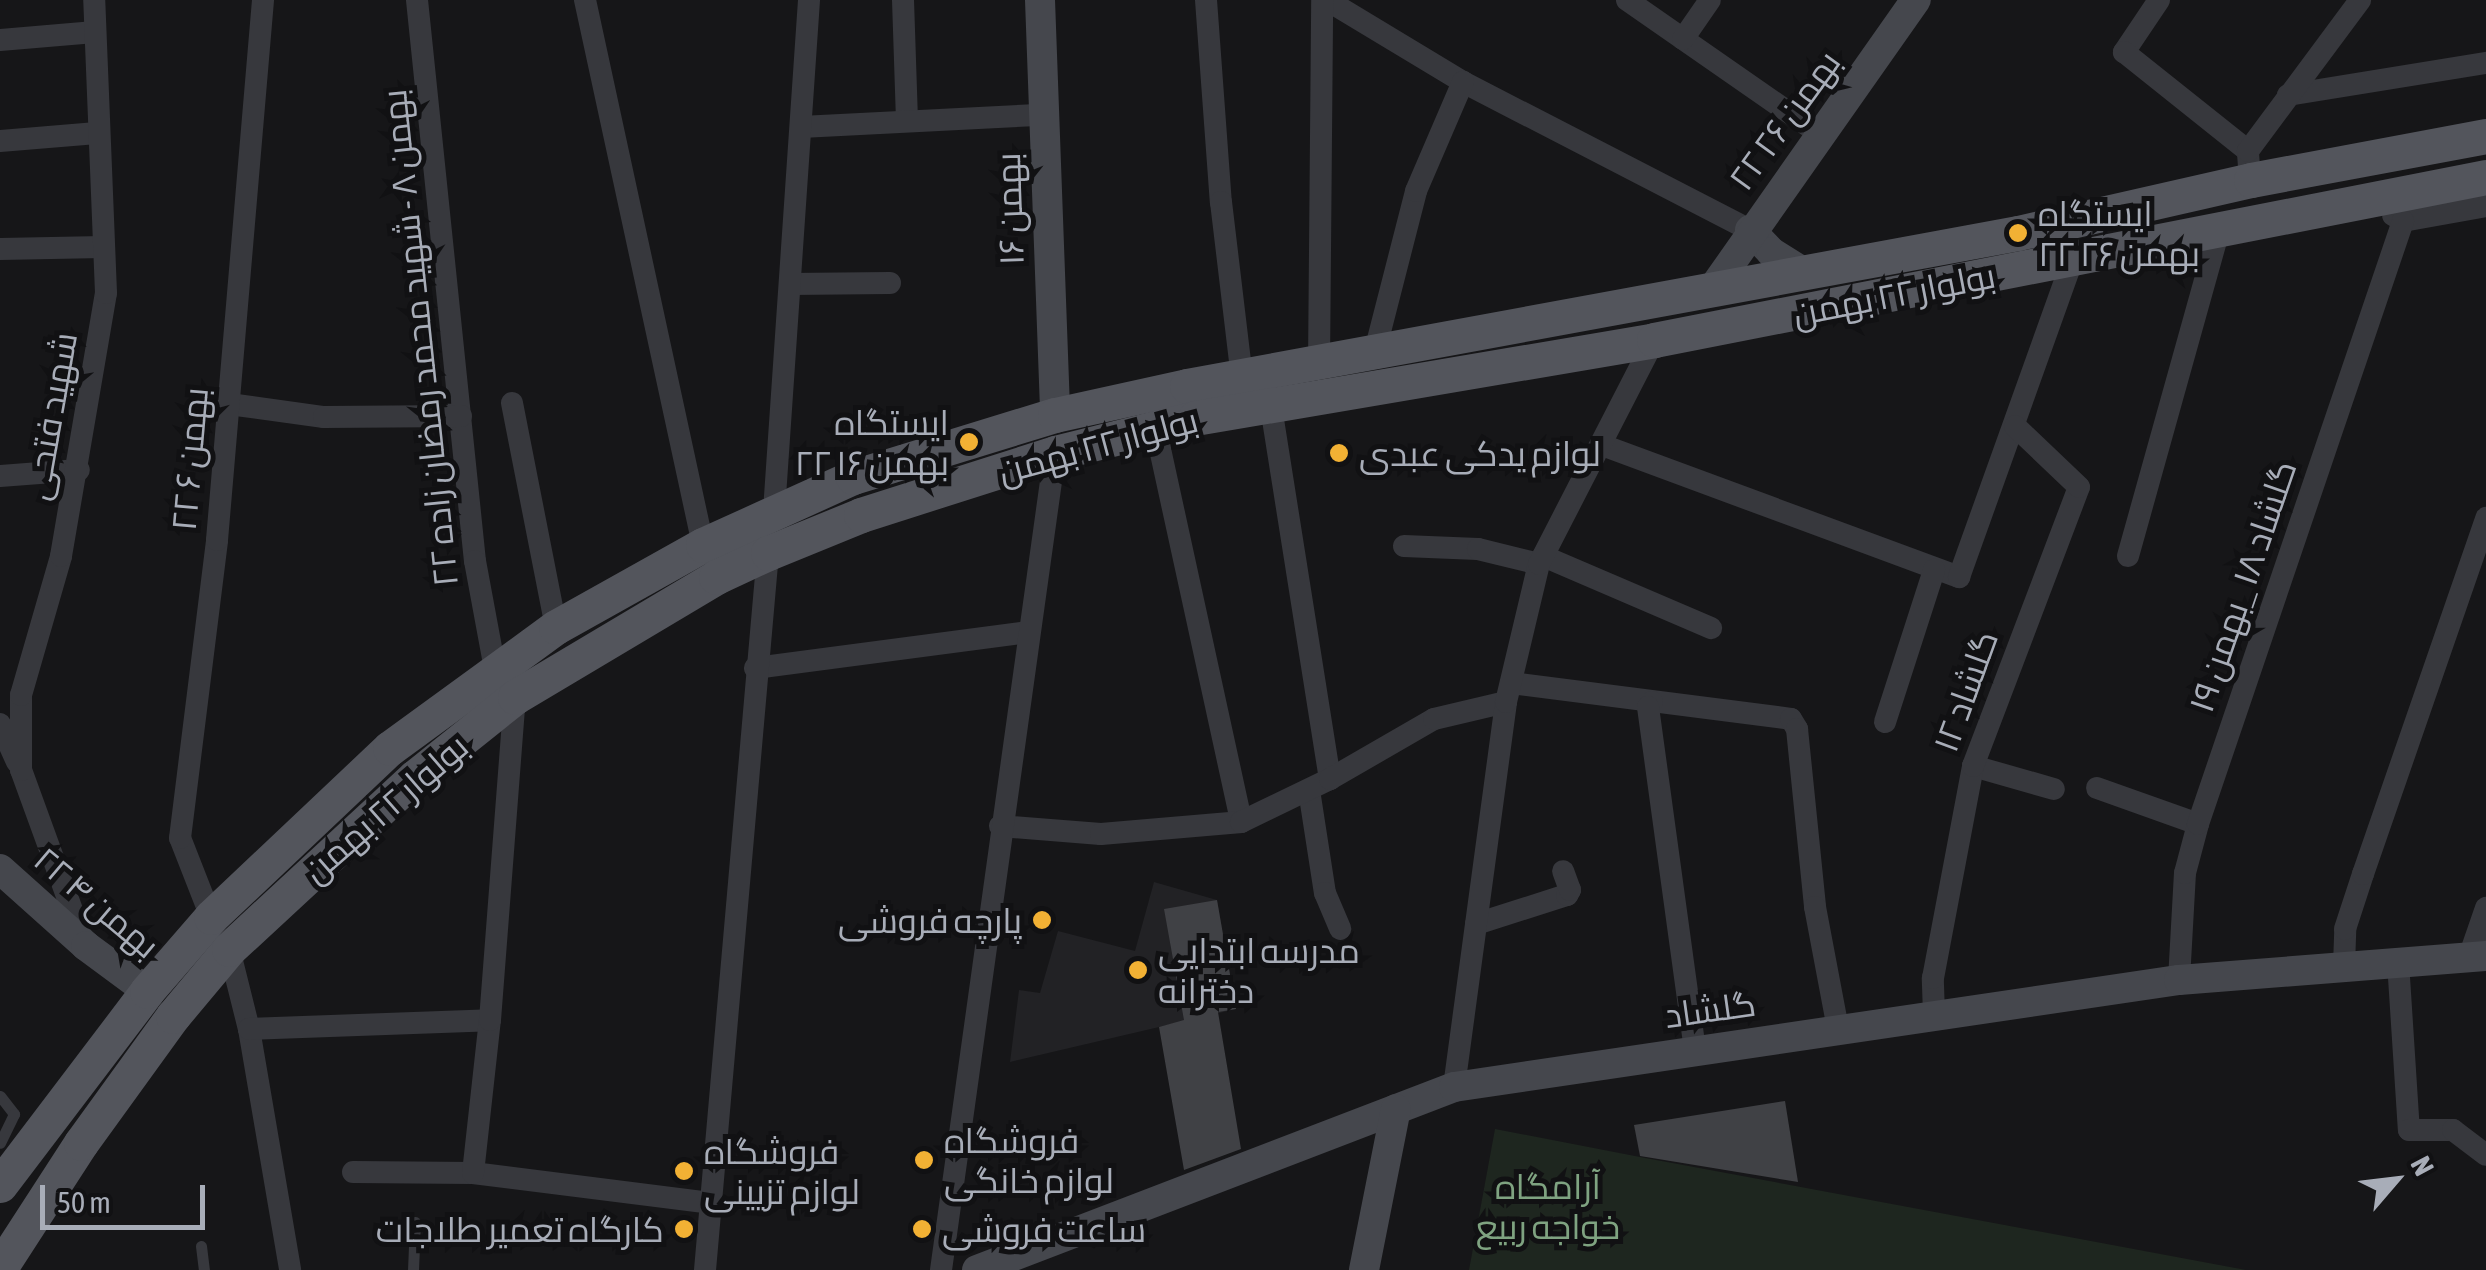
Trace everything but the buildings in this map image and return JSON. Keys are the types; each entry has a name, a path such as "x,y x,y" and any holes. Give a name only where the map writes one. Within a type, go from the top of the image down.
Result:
{"main road":[{"name":"بولوار ۲۲ بهمن","path":"0,1268 104,1112 173,1016 229,949 414,777 556,627 774,511 853,477 1055,415 1375,351 2018,232 2249,166 2486,136"},
{"name":"بولوار ۲۲ بهمن","path":"0,1184 146,992 210,917 390,748 505,683 604,640 768,553 861,515 1054,452 1155,426 1654,340 2486,177"}],"street":[{"name":"شهید فتحی","path":"86,946 21,770 21,696 61,556 79,470 106,294 94,0"},
{"name":"۲۲ بهمن ۶","path":"210,917 180,838 218,540 263,0"},
{"name":"۲۲ بهمن ۸ - شهید محمد رمضان زاده","path":"417,0 476,562 505,683 490,1020 472,1173"},
{"path":"585,0 704,545"},
{"path":"774,511 810,0"},
{"path":"903,0 907,122"},
{"name":"بهمن ۱۶","path":"1040,0 1055,415"},
{"path":"1206,0 1220,202 1242,378"},
{"path":"1318,364 1324,0 1463,82 1750,230 1714,287"},
{"path":"1626,0 1820,134"},
{"path":"1683,39 1710,0"},
{"name":"۲۲ بهمن ۲۶","path":"1801,271 1772,252 1750,230 1916,0"},
{"path":"2160,0 2124,52 2249,166 2288,94 2360,0"},
{"path":"0,40 95,32"},
{"path":"2288,94 2486,64"},
{"path":"1375,351 1416,191 1463,82"},
{"path":"801,127 1042,115"},
{"path":"0,141 97,133"},
{"path":"2364,198 2403,221 2486,206"},
{"name":"گلشاد ۱۸ _بهمن ۱۹","path":"2179,980 2185,873 2198,824 2403,221"},
{"path":"2128,556 2219,228"},
{"path":"0,249 103,247"},
{"path":"1602,445 1960,577 2072,261"},
{"path":"790,284 890,284"},
{"path":"1454,1087 1508,692 1541,560 1654,340"},
{"path":"512,402 556,627"},
{"path":"229,404 324,416 461,416"},
{"path":"1270,406 1319,784 1325,894 1340,930"},
{"path":"1155,426 1241,822"},
{"name":"گلشاد ۱۲","path":"1934,1014 1933,978 1973,766 2080,487 2015,426"},
{"path":"941,1270 1054,452"},
{"path":"0,476 79,470"},
{"path":"2344,966 2351,911 2486,518"},
{"path":"1404,546 1478,549 1541,560 1711,628"},
{"path":"704,1270 754,668 768,553"},
{"path":"1885,722 1934,570"},
{"path":"754,668 1028,632"},
{"path":"1000,826 1101,834 1241,822 1319,784 1434,718 1508,692 1652,702 1791,719 1796,729 1815,907 1838,1029"},
{"path":"1652,702 1648,707 1695,1049"},
{"path":"0,724 21,770"},
{"path":"1973,766 2054,789"},
{"path":"2097,788 2198,824"},
{"name":"۲۲ بهمن ۴","path":"0,869 86,946 146,992"},
{"path":"1476,924 1566,895 1570,890 1563,871"},
{"path":"2478,957 2486,908"},
{"path":"229,949 249,1029 290,1270"},
{"name":"گلشاد","path":"976,1270 1454,1087 2179,980 2478,957"},
{"path":"2398,962 2409,1130 2454,1130 2486,1155"},
{"path":"249,1029 490,1020"},
{"path":"1364,1270 1396,1110"},
{"path":"354,1172 472,1173 710,1203"}],"lane":[{"path":"0,1096 14,1114 0,1143"},
{"path":"413,1270 415,1222"},
{"path":"201,1246 204,1270"}],"shaded area":[{"name":"مدرسه ابتدایی دخترانه","path":"1154,882 1217,900 1236,1009 1010,1062 1019,990 1040,993 1058,931 1135,951"}],"green space":[{"name":"آرامگاه خواجه ربیع","path":"1495,1129 1640,1157 2246,1270 1469,1270"}],"place":[{"name":"ایستگاه ۲۲ بهمن ۲۶","path":"2018,233"},
{"name":"ایستگاه ۲۲ بهمن ۱۶","path":"969,442"},
{"name":"لوازم یدکی عبدی","path":"1339,453"},
{"name":"پارچه فروشی","path":"1042,920"},
{"name":"مدرسه ابتدایی دخترانه","path":"1138,970"},
{"name":"فروشگاه لوازم خانگی","path":"924,1160"},
{"name":"فروشگاه لوازم تزیینی","path":"684,1171"},
{"name":"کارگاه تعمیر طلاجات","path":"684,1229"},
{"name":"ساعت فروشی","path":"922,1229"}]}
